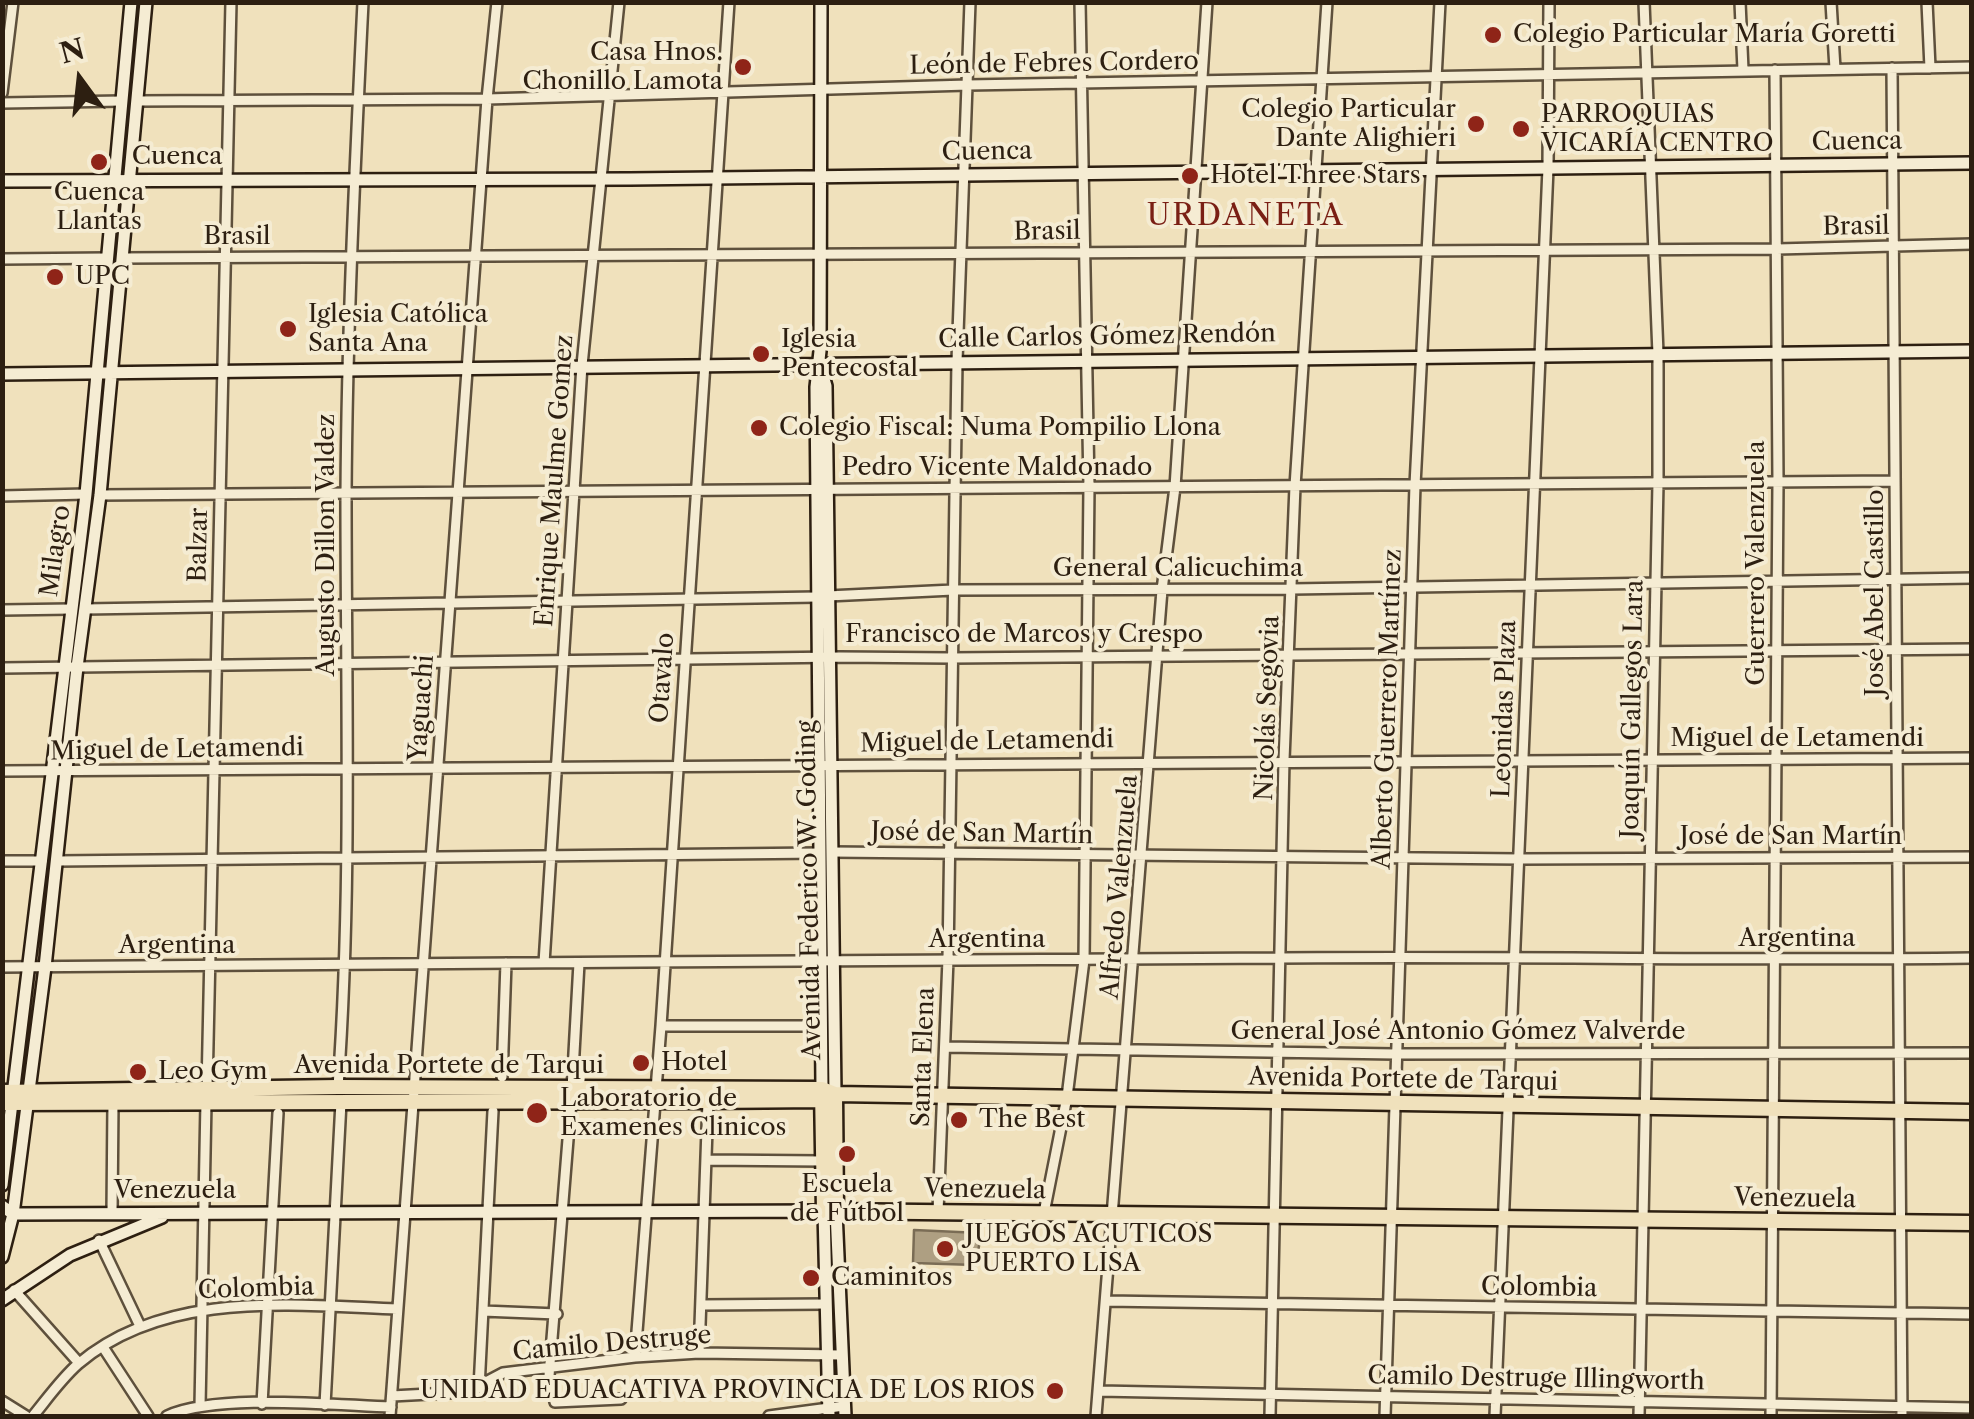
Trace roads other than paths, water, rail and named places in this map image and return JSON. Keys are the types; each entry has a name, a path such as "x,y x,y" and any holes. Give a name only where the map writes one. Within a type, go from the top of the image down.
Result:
{"main road":[{"name":"Milagro","path":"15,1097 52,771 100,495 108,258 131,2"},
{"path":"137,101 146,2"},
{"name":"Avenida Federico W. Goding","path":"821,2 820,363 816,386 825,657 826,1094 844,1412"},
{"name":"Milagro","path":"78,609 86,494 122,258 137,101"},
{"name":"Cuenca","path":"2,180 718,178 1972,163"},
{"name":"Calle Carlos Gómez Rendón","path":"2,374 1972,350"},
{"name":"Milagro","path":"45,967 66,770 70,667"},
{"name":"Avenida Federico W. Goding","path":"826,960 821,1026 826,1094 823,1160 830,1211 826,1304 829,1412"},
{"path":"2,1185 15,1097 45,967"},
{"name":"Avenida Portete de Tarqui","path":"655,1095 708,1101 826,1094"},
{"name":"Avenida Portete de Tarqui","path":"15,1097 826,1094 1972,1112"},
{"name":"Avenida Portete de Tarqui","path":"15,1097 113,1102 206,1095"},
{"path":"2,1257 15,1097"},
{"name":"Venezuela","path":"8,1210 830,1211 1972,1223"},
{"path":"2,1300 99,1240 177,1213"}],"street":[{"path":"2,94 13,2"},
{"name":"Balzar","path":"200,1406 232,2"},
{"name":"Augusto Dillon Valdez","path":"325,1405 347,965 347,369 363,2"},
{"name":"Yaguachi","path":"391,1407 486,99 497,2"},
{"name":"Enrique Maulme Gomez","path":"544,963 582,365 619,2"},
{"name":"Otavalo","path":"635,1357 661,1026 729,2"},
{"name":"Santa Elena","path":"938,1212 948,959 951,658 970,2"},
{"path":"1044,1213 1067,1097 1084,960 1089,486 1080,2"},
{"name":"Alfredo Valenzuela","path":"1096,1416 1162,590 1175,487 1207,2"},
{"name":"Nicolás Segovia","path":"1270,1416 1284,760 1295,486 1327,2"},
{"name":"Alberto Guerrero Martínez","path":"1386,1416 1414,485 1440,2"},
{"name":"Leonidas Plaza","path":"1496,1416 1545,250 1549,2"},
{"name":"Joaquín Gallegos Lara","path":"1639,1416 1658,483 1658,354 1644,2"},
{"path":"1740,2 1744,70"},
{"path":"1831,2 1835,69"},
{"path":"1926,2 1930,68"},
{"name":"León de Febres Cordero","path":"137,101 486,99 1082,82 1972,67"},
{"name":"José Abel Castillo","path":"1892,68 1902,1411"},
{"name":"Guerrero Valenzuela","path":"1771,1416 1778,482 1775,70"},
{"path":"2,104 122,101"},
{"name":"Brasil","path":"122,258 1972,244"},
{"path":"2,259 108,258"},
{"name":"Pedro Vicente Maldonado","path":"100,495 1895,481"},
{"path":"2,496 86,494"},
{"name":"General Calicuchima","path":"2,610 823,597 953,590 1972,578"},
{"name":"Francisco de Marcos y Crespo","path":"2,668 685,658 1972,648"},
{"name":"Miguel de Letamendi","path":"2,771 1972,758"},
{"name":"José de San Martín","path":"57,860 826,853 1972,857"},
{"path":"2,861 42,861"},
{"name":"Argentina","path":"2,968 948,959 1134,962 1281,958 1972,958"},
{"path":"502,1077 506,963"},
{"path":"579,963 550,1376 557,1403 621,1398"},
{"path":"661,1026 821,1026"},
{"name":"General José Antonio Gómez Valverde","path":"944,1048 1395,1054 1972,1053"},
{"path":"700,1353 708,1101"},
{"path":"112,1213 113,1102"},
{"path":"478,1388 492,1111"},
{"path":"262,1404 278,1113"},
{"path":"706,1160 823,1160"},
{"path":"99,1240 140,1326"},
{"path":"14,1290 79,1363"},
{"name":"Colombia","path":"1106,1301 1972,1314"},
{"path":"701,1304 826,1304"},
{"name":"Colombia","path":"29,1416 79,1363 140,1326 202,1308 397,1308"},
{"path":"483,1311 557,1314"},
{"path":"103,1347 148,1416"},
{"name":"Camilo Destruge","path":"167,1416 200,1406 391,1407 467,1392 503,1373 635,1357 700,1353 842,1355"},
{"name":"Camilo Destruge Illingworth","path":"1099,1391 1771,1404 1902,1411 1972,1408"},
{"path":"2,1401 29,1416"},
{"path":"769,1416 844,1412"}],"place":[{"name":"Colegio Particular María Goretti","path":"1493,35"},
{"name":"Casa Hnos. Chonillo Lamota","path":"743,67"},
{"name":"Colegio Particular Dante Alighieri","path":"1476,124"},
{"name":"PARROQUIAS VICARÍA CENTRO","path":"1521,129"},
{"name":"Cuenca Llantas","path":"99,162"},
{"name":"Hotel Three Stars","path":"1190,176"},
{"name":"UPC","path":"55,277"},
{"name":"Iglesia Católica Santa Ana","path":"288,329"},
{"name":"Iglesia Pentecostal","path":"761,354"},
{"name":"Colegio Fiscal: Numa Pompilio Llona","path":"759,428"},
{"name":"Hotel","path":"641,1063"},
{"name":"Leo Gym","path":"138,1072"},
{"name":"Laboratorio de Examenes Clinicos","path":"537,1113"},
{"name":"The Best","path":"959,1120"},
{"name":"Escuela de Fútbol","path":"847,1154"},
{"name":"JUEGOS ACUTICOS PUERTO LISA","path":"945,1249"},
{"name":"Caminitos","path":"811,1278"},
{"name":"UNIDAD EDUACATIVA PROVINCIA DE LOS RIOS","path":"1055,1391"}],"district":[{"name":"URDANETA","path":"1246,216"}]}
